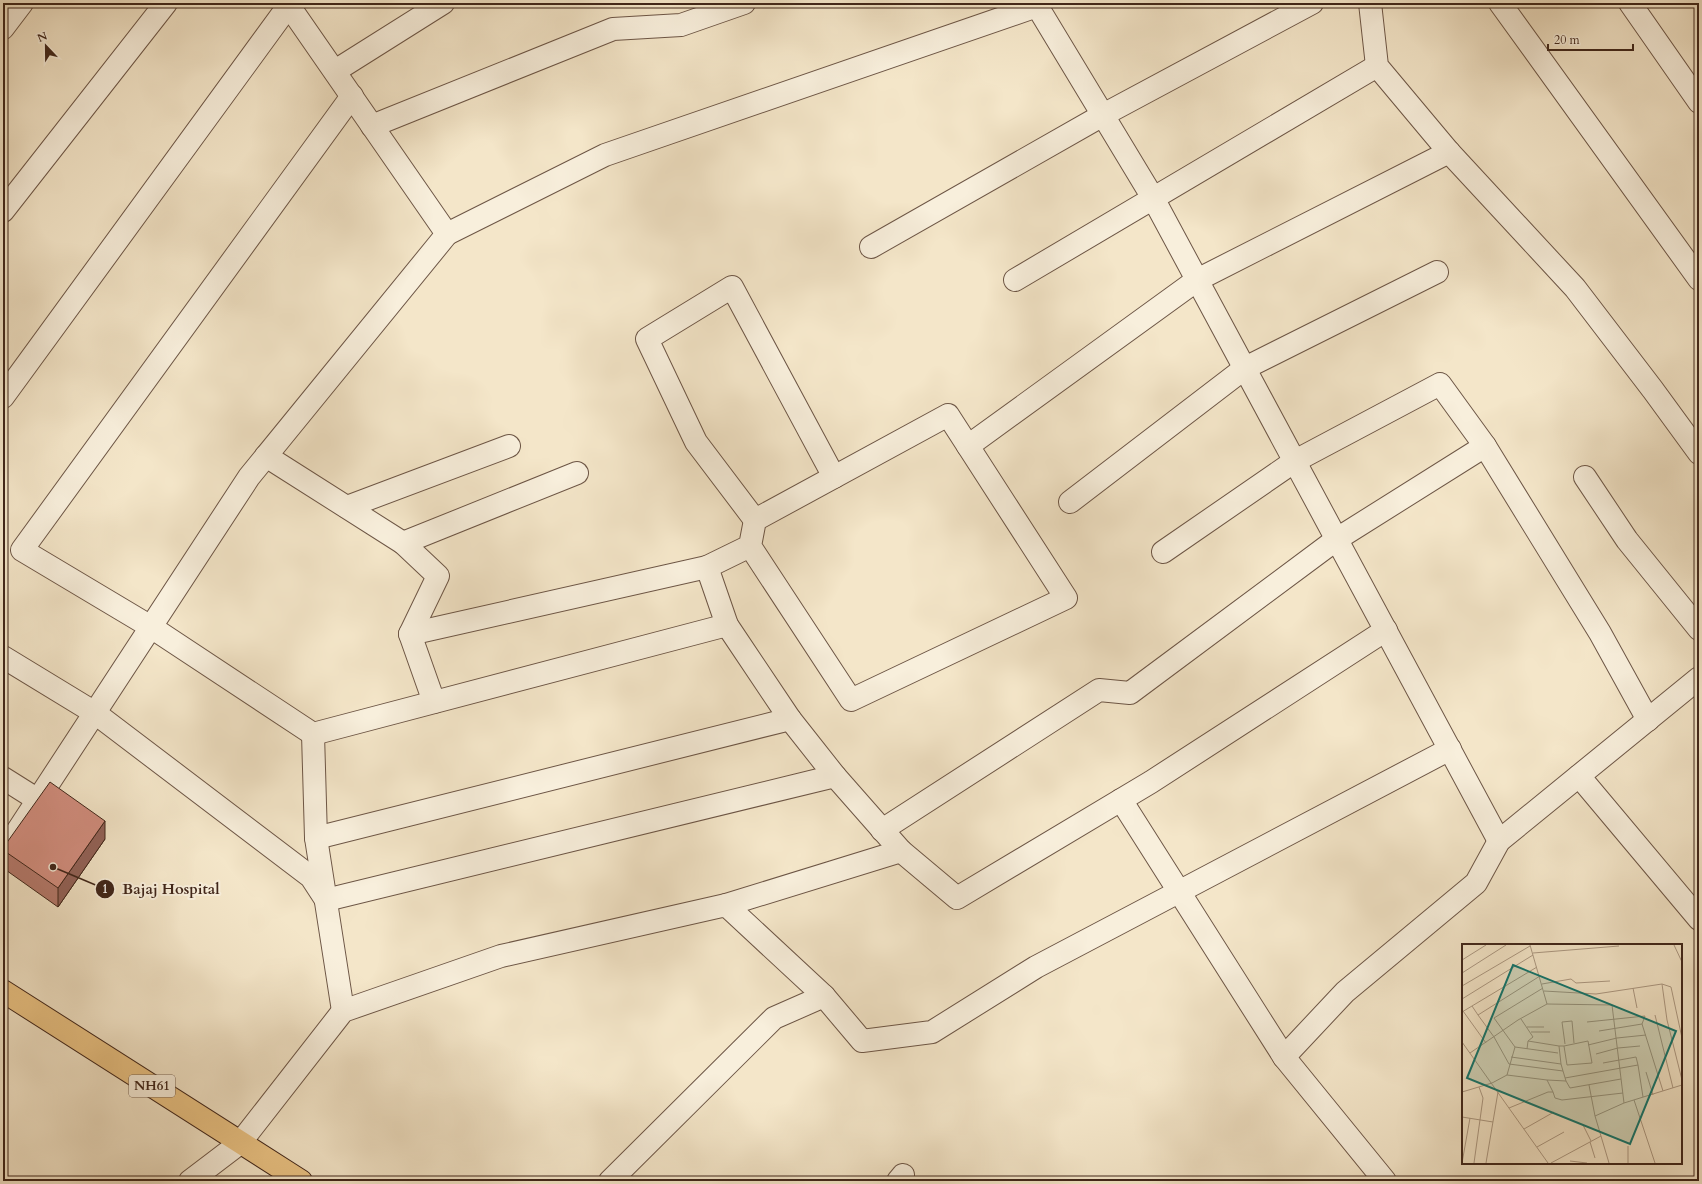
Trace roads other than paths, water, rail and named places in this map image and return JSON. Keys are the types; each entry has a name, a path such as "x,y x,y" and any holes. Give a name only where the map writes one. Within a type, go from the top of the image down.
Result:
{"main road":[{"name":"NH61","path":"3,991 300,1181"}],"street":[{"path":"3,28 22,3"},
{"path":"3,211 166,3"},
{"path":"334,71 443,3"},
{"path":"372,126 613,29 681,25 744,3"},
{"path":"871,247 1103,115 1312,3"},
{"path":"1370,3 1377,66 1449,152 1575,288 1699,453"},
{"path":"1500,3 1699,279"},
{"path":"1630,3 1699,102"},
{"path":"3,397 288,4 447,234"},
{"path":"3,853 249,478 447,234 605,155 1037,6 1153,198 1499,842"},
{"path":"1015,280 1377,66"},
{"path":"352,96 22,550 151,628 313,734 727,625"},
{"path":"968,446 1197,280 1449,152"},
{"path":"1070,502 1245,368 1437,272"},
{"path":"755,520 948,415 1066,598 851,700 750,546 755,520 696,442 647,339 732,287 834,477"},
{"path":"1163,552 1295,461 1440,384 1485,446 1600,634 1648,720"},
{"path":"347,508 509,446"},
{"path":"882,830 1099,690 1130,693 1337,539 1485,446"},
{"path":"266,456 403,543 438,576 410,634 434,702"},
{"path":"403,543 577,473"},
{"path":"1585,478 1627,540 1699,629"},
{"path":"410,634 707,567 750,546"},
{"path":"707,567 727,625 790,719 835,776 901,851 957,898 1158,777 1386,630"},
{"path":"3,657 95,713 310,878 326,900"},
{"path":"1284,1057 1345,992 1476,883 1499,842 1699,678"},
{"path":"316,838 790,719"},
{"path":"313,734 316,838 343,1011"},
{"path":"726,905 824,996 862,1041 932,1032 1036,967 1450,749"},
{"path":"326,900 835,776"},
{"path":"1580,776 1699,919"},
{"path":"3,778 38,800"},
{"path":"1121,800 1284,1057 1385,1181"},
{"path":"190,1181 240,1143 343,1011 501,956 726,905 901,851"},
{"path":"610,1181 774,1018 824,996"}],"place":[{"name":"Bajaj Hospital","path":"53,867"}]}
